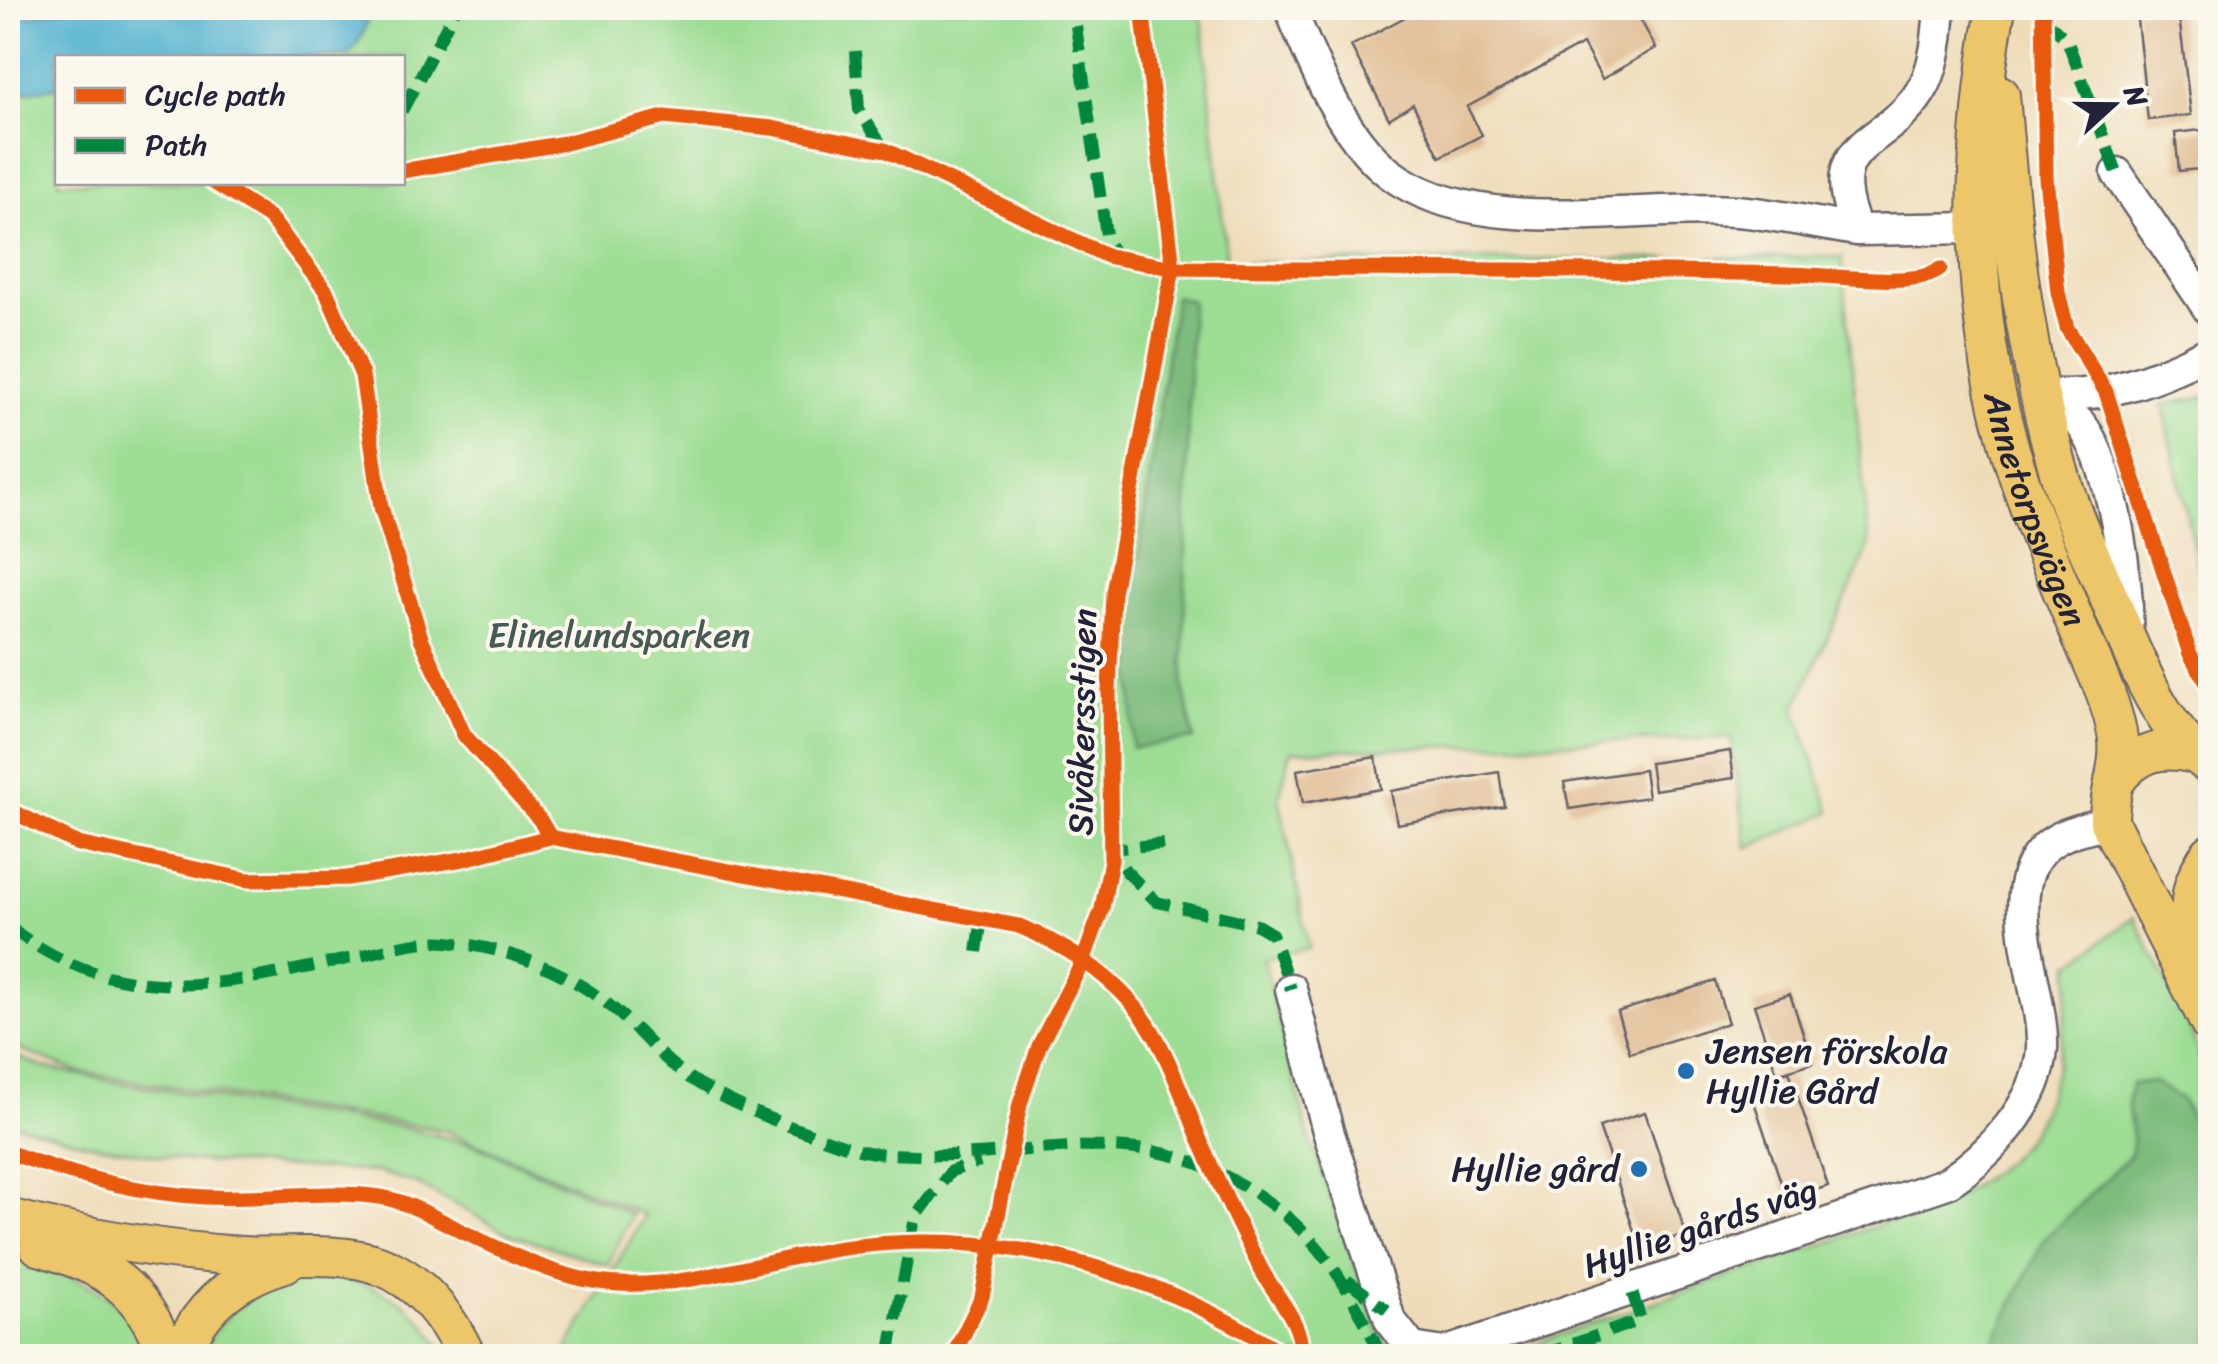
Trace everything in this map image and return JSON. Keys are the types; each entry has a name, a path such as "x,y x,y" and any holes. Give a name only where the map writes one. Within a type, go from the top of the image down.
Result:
{"main road":[{"name":"Annetorpsvägen","path":"1999,8 1982,86 1994,224 2024,317 2063,487 2127,640 2161,708 2202,759"},
{"name":"Annetorpsvägen","path":"1994,224 1980,295 2004,430 2041,540 2113,715 2118,738 2108,801 2110,822"},
{"name":"Annetorpsvägen","path":"2114,781 2127,764 2146,753 2174,748 2202,759"},
{"path":"2110,822 2210,1024"},
{"path":"2129,856 2168,870 2196,864 2210,853"},
{"path":"2210,853 2194,876 2189,898 2210,971"},
{"path":"8,1218 103,1239 297,1260 348,1258 394,1273 432,1300 466,1356"},
{"path":"8,1237 90,1264 124,1283 145,1308 167,1356"},
{"path":"181,1356 195,1325 217,1298 263,1270 297,1260"}],"street":[{"path":"1290,8 1317,75 1353,133 1396,179 1446,203 1512,214 1739,211 1857,230 1994,224"},
{"path":"1857,230 1842,184 1862,146 1903,112 1924,85 1936,48 1940,8"},
{"path":"2117,173 2210,310"},
{"path":"2040,394 2075,397 2106,392 2164,375 2210,352"},
{"name":"Hyllie gårds väg","path":"1291,988 1328,1131 1390,1320 1412,1348 1444,1353 1947,1183 1980,1162 2033,1084 2042,1048 2022,891 2038,855 2062,835 2110,822"}],"green space":[{"name":"Elinelundsparken","path":"8,8 1201,8 1227,263 1842,257 1869,547 1795,709 1831,812 1747,848 1731,738 1291,751 1279,797 1309,948 1263,958 1309,1137 1381,1336 1403,1356 563,1356 645,1215 444,1130 78,1072 8,1045"},
{"path":"1175,296 1191,301 1183,687 1194,739 1132,748 1133,595"},
{"path":"2210,396 2210,622 2163,405"},
{"path":"2134,917 2189,1026 2210,1087 2210,1356 1498,1356 1957,1198 2007,1160 2038,1119 2056,1069 2071,964"},
{"path":"8,1053 42,1067 115,1082 406,1128 473,1144 632,1214 608,1265 510,1234 415,1183 378,1172 189,1161 85,1143 8,1122"},
{"path":"2152,1081 2180,1098 2210,1151 2210,1356 1987,1356 2044,1239 2130,1156 2129,1093 2132,1084"},
{"path":"8,1255 72,1277 112,1300 139,1333 146,1356 8,1356"},
{"path":"316,1276 357,1282 392,1297 422,1322 445,1356 200,1356 221,1324 247,1301 279,1285"}],"water":[{"path":"69,8 368,8 362,34 348,55 55,55 55,87 8,94 8,19"}],"building":[{"path":"1422,8 1634,8 1656,48 1602,79 1583,44 1467,107 1482,135 1440,157 1413,104 1389,119 1351,46"},
{"path":"2178,8 2191,115 2148,120 2136,11"},
{"path":"2210,129 2210,168 2179,171 2175,133"},
{"path":"1730,751 1734,778 1654,790 1650,763"},
{"path":"1376,757 1381,789 1303,803 1297,770"},
{"path":"1644,770 1648,797 1569,809 1564,782"},
{"path":"1499,772 1504,806 1397,824 1391,791"},
{"path":"1715,981 1728,1023 1630,1053 1617,1012"},
{"path":"1790,994 1813,1063 1777,1074 1754,1005"},
{"path":"1789,1071 1828,1186 1787,1200 1748,1084"},
{"name":"Hyllie gård","path":"1645,1112 1686,1234 1640,1249 1599,1127"}],"marked path":[{"path":"405,105 456,8"},
{"path":"2043,18 2067,40 2117,173"},
{"path":"1076,26 1107,242 1118,258"},
{"path":"855,51 859,110 885,150"},
{"path":"1163,844 1111,849 1125,870 1157,902 1257,925 1272,934 1291,989"},
{"path":"977,952 982,918"},
{"path":"8,926 49,953 90,971 130,981 172,984 256,977 422,942 471,945 518,957 563,975 604,1001 691,1079 771,1119 855,1149 886,1154 955,1155 1106,1147 1179,1157 1246,1188 1297,1225 1335,1270 1381,1356"},
{"path":"889,1356 915,1218 951,1171 980,1162"},
{"path":"1347,1280 1387,1310"},
{"path":"1539,1356 1641,1320 1631,1289"}],"cycle path":[{"name":"Sivåkersstigen","path":"953,1356 982,1297 1020,1104 1039,1046 1083,961 1102,909 1111,860 1109,691 1113,593 1173,268 1142,8"},
{"path":"2043,8 2046,178 2058,292 2067,328 2106,392 2190,654 2210,688"},
{"path":"405,170 565,143 664,117 772,128 885,150 1107,256 1173,268 1713,272 1868,279 1911,278 1940,269"},
{"path":"218,185 270,218 326,291 362,375 381,507 421,638 464,735 540,820 550,837 1019,926 1079,958 1131,1002 1154,1035 1238,1223 1293,1321 1301,1356"},
{"path":"8,809 78,844 248,880 347,878 463,859 550,837"},
{"path":"8,1152 106,1182 156,1192 227,1198 338,1194 390,1199 539,1266 580,1279 620,1284 704,1277 843,1248 960,1243 1018,1250 1130,1278 1184,1300 1287,1356"}],"place":[{"name":"Jensen förskola Hyllie Gård","path":"1686,1071"},
{"name":"Hyllie gård","path":"1639,1169"}]}
